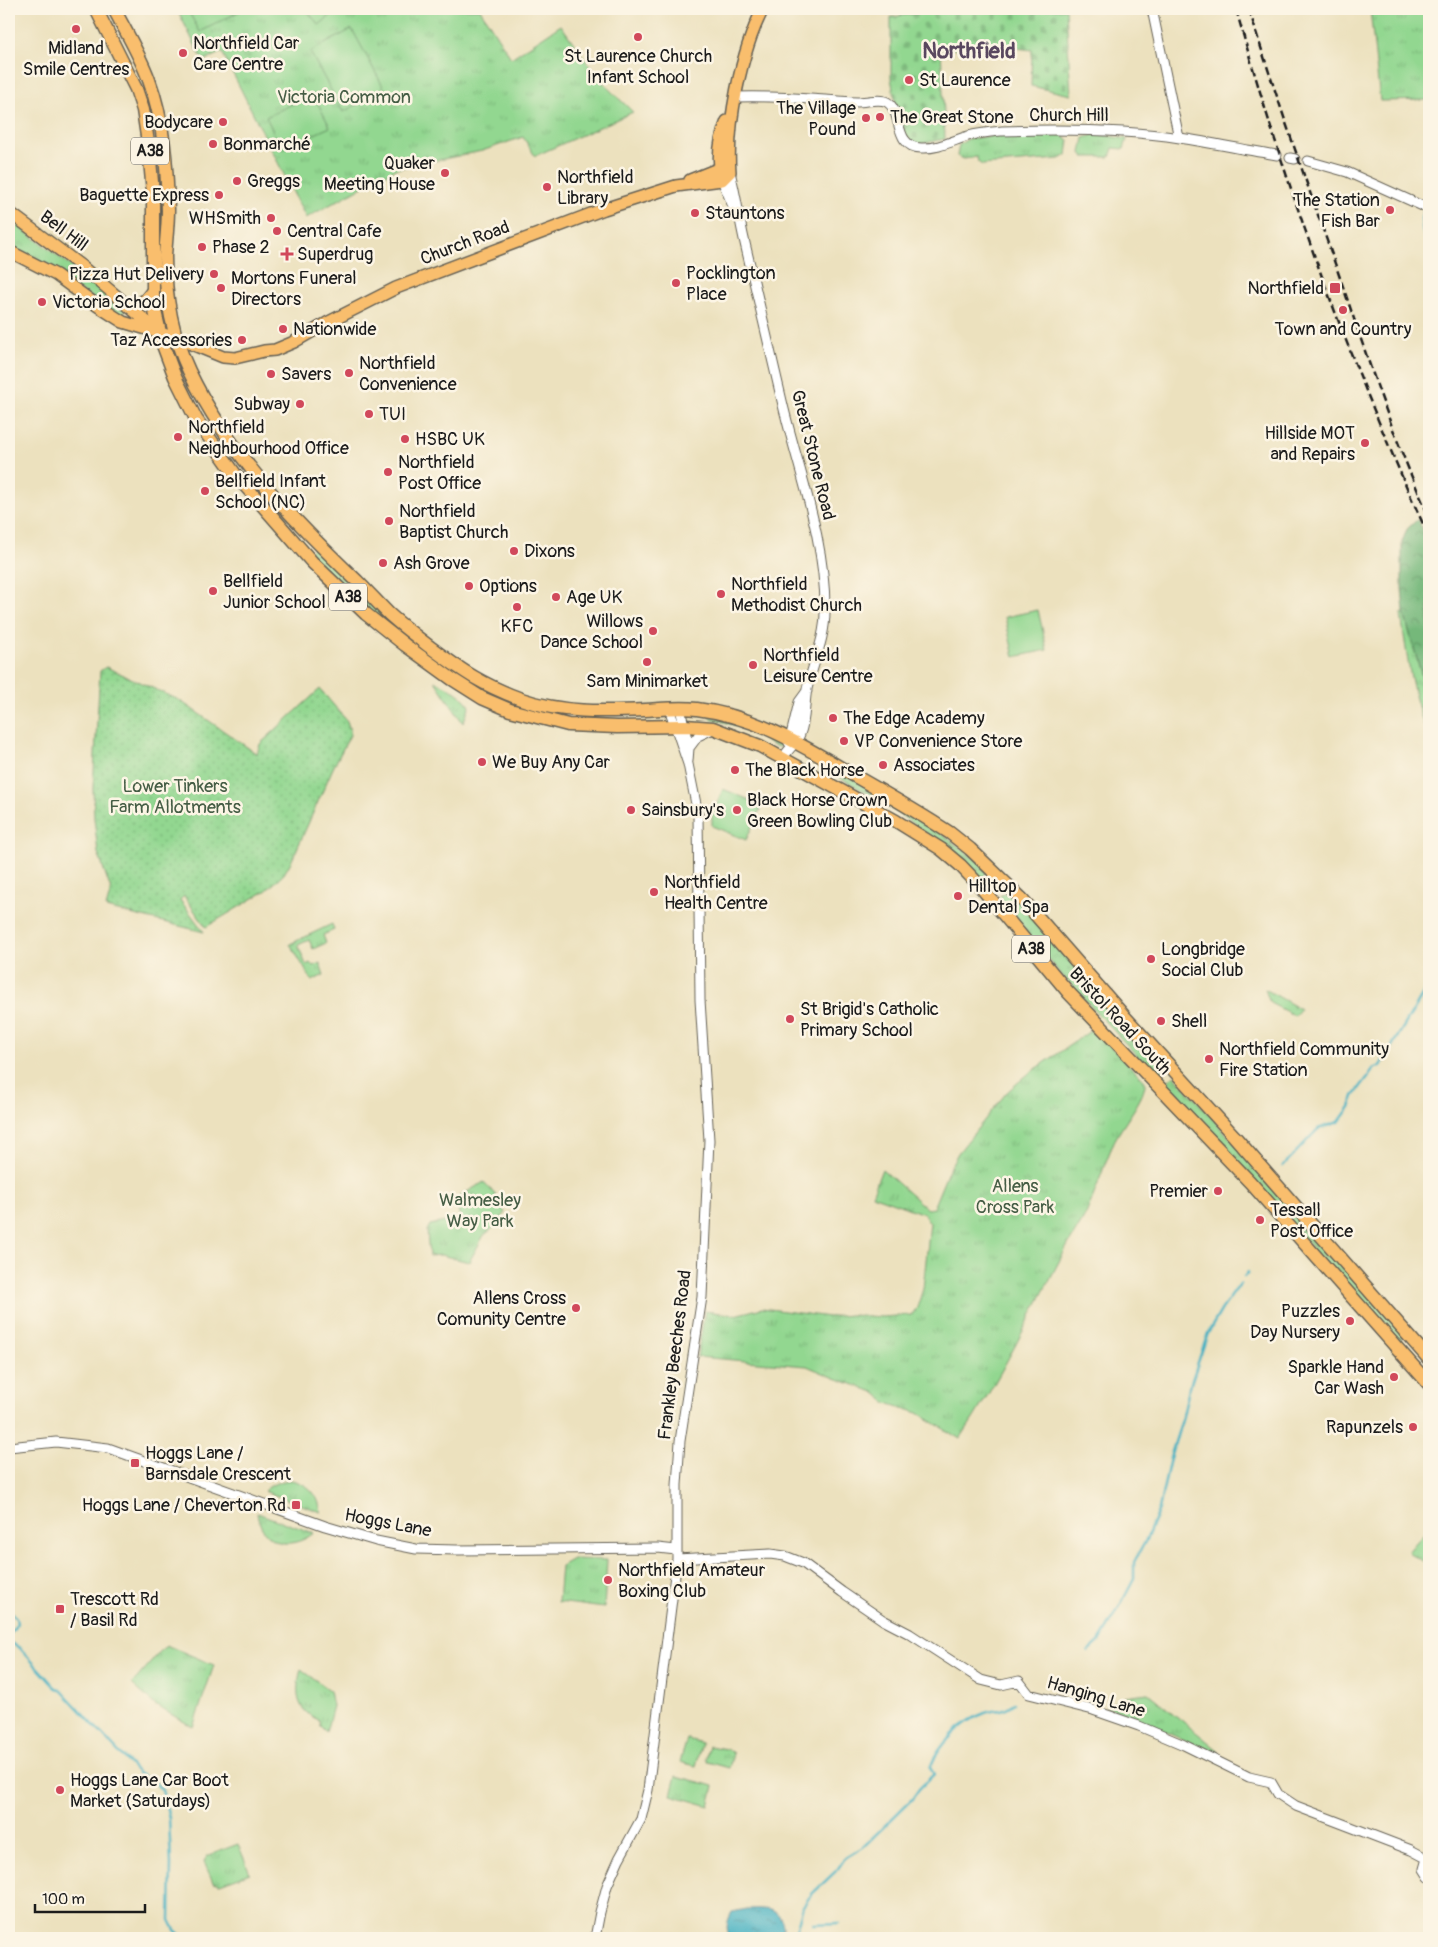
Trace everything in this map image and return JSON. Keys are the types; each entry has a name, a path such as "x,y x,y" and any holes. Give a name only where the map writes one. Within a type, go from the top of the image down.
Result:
{"highway":[{"name":"A38","path":"96,9 128,72 140,103 149,149 154,193 152,291 160,333 174,377 196,419 238,478 298,547 349,598 428,662 510,710 568,725 713,728"},
{"name":"A38","path":"114,9 143,66 151,87 161,132 167,196 166,285 170,320 188,370 230,440 253,472 289,514 390,615 442,656 450,666 486,689 489,696"},
{"path":"154,193 167,196"},
{"path":"199,390 203,408 221,441 216,448"},
{"name":"A38","path":"489,696 572,710 603,712 674,708"},
{"name":"Bristol Road South","path":"674,708 715,712 758,724 896,821 941,849 960,865 980,886 1068,992 1250,1182 1429,1384"},
{"name":"Bristol Road South","path":"713,728 746,740 789,746 950,833 1009,886 1234,1136 1429,1359"},
{"path":"980,886 988,880 993,871"},
{"path":"993,903 997,892 1009,886"},
{"path":"1157,1085 1172,1069"},
{"path":"1399,1350 1410,1338"}],"main road":[{"path":"724,173 719,155 722,132 736,96 750,37 763,9"},
{"name":"Church Road","path":"175,333 224,357 235,358 275,350 294,342 396,288 596,212 676,186 724,173"},
{"name":"Bell Hill","path":"9,212 97,279 160,333"},
{"path":"9,252 56,275 123,322 160,333 175,333"},
{"name":"Bell Hill","path":"97,279 137,304 175,333"},
{"path":"137,304 145,300 152,291"}],"street":[{"path":"1152,9 1179,138"},
{"name":"Church Hill","path":"736,96 888,102 894,112 902,137 909,144 921,148 950,144 966,137 1000,131 1116,131 1179,138 1277,155"},
{"path":"1308,161 1347,172 1427,208"},
{"name":"Great Stone Road","path":"724,173 742,228 782,402 819,547 825,583 823,634 807,691 800,702 789,746"},
{"name":"Frankley Beeches Road","path":"674,708 689,748 688,764"},
{"name":"Frankley Beeches Road","path":"595,1938 607,1886 619,1859 641,1819 645,1805 676,1554 680,1441 702,1297 709,1140 700,1000 698,814 680,726"},
{"path":"689,748 698,736 713,728"},
{"name":"Hoggs Lane","path":"9,1447 56,1442 93,1444 325,1526 376,1541 416,1549 658,1548 676,1554"},
{"name":"Hanging Lane","path":"676,1554 770,1554 785,1556 803,1563 883,1620 917,1638 981,1680 1001,1685 1019,1681 1029,1694 1093,1710 1139,1726 1184,1745 1250,1778 1271,1782 1278,1794 1296,1806 1411,1850 1429,1859"},
{"path":"1429,1859 1424,1869 1429,1877"}],"green space":[{"name":"Victoria Common","path":"177,9 480,9 511,58 561,25 596,75 633,112 535,156 523,137 482,151 395,169 306,218 222,52 203,61"},
{"path":"187,9 239,9 240,11 200,32"},
{"path":"312,9 339,9 319,25 308,12"},
{"path":"947,9 1066,9 1071,95 1031,86 1032,50 993,45 991,51 941,48 945,139 918,144 911,141 905,134 896,105 891,78 891,17"},
{"path":"1370,9 1429,9 1429,43 1426,59 1429,76 1429,100 1380,101"},
{"path":"352,29 385,90 343,112 310,52"},
{"path":"313,94 330,127 282,149 266,117"},
{"path":"1096,134 1127,139 1124,149 1113,148 1110,157 1084,157 1081,153 1084,138"},
{"path":"998,135 1061,135 1069,140 1067,155 1059,159 982,165 978,162 977,157 964,159 957,156 959,145 968,139"},
{"path":"9,219 124,306 125,311 123,315 120,315 9,247"},
{"path":"1418,519 1429,545 1429,702 1404,613 1402,588 1402,542 1407,529"},
{"path":"313,548 374,607 413,638 409,643 370,612 308,553"},
{"path":"1038,610 1047,650 1014,657 1005,617"},
{"path":"1404,613 1429,702 1429,738 1418,708 1411,677 1401,614"},
{"name":"Lower Tinkers Farm Allotments","path":"106,667 179,700 257,754 260,744 320,689 347,721 350,735 284,874 267,890 206,927 184,896 180,900 204,932 106,908 111,890 98,853 93,788 100,671"},
{"path":"435,681 459,694 470,706 463,723"},
{"path":"710,716 769,734 782,743 781,747 771,744 751,731 709,718"},
{"path":"818,757 914,813 987,868 985,876 978,878 942,844 891,807 815,763"},
{"name":"Black Horse Crown Green Bowling Club","path":"723,789 762,805 746,840 712,826 712,816"},
{"path":"1010,892 1165,1066 1163,1070 1155,1075 1059,972 999,899 1001,895"},
{"path":"332,924 334,930 323,935 326,943 313,949 309,940 298,945 306,965 310,963 313,966 320,963 324,975 312,981 290,944"},
{"path":"1265,989 1300,1009 1295,1016 1270,1003"},
{"name":"Allens Cross Park","path":"1093,1029 1145,1081 1142,1095 1116,1137 1086,1214 1001,1371 960,1439 918,1413 887,1403 874,1392 807,1366 697,1357 705,1311 735,1315 762,1308 829,1317 911,1315 917,1308 923,1289 930,1223 924,1214 872,1195 882,1169 927,1209 933,1208 949,1169 958,1153 1007,1092 1027,1075"},
{"path":"1174,1075 1402,1332 1402,1338 1399,1341 1395,1341 1165,1084"},
{"name":"Walmesley Way Park","path":"484,1182 500,1200 505,1214 484,1235 469,1262 441,1255 429,1256 427,1231 430,1225 460,1219 457,1203 458,1197"},
{"path":"291,1480 303,1484 312,1491 318,1500 321,1512 264,1491 276,1483"},
{"path":"257,1513 314,1533 305,1539 295,1542 278,1542 264,1532"},
{"path":"1429,1527 1429,1565 1408,1552"},
{"path":"573,1559 607,1560 604,1608 558,1602 561,1566"},
{"path":"166,1645 214,1665 193,1727 155,1705 132,1684"},
{"path":"301,1669 330,1691 333,1706 326,1732 320,1726 319,1720 311,1716 301,1706 298,1685"},
{"path":"1148,1693 1218,1750 1217,1754 1106,1707 1125,1696"},
{"path":"687,1739 702,1743 696,1766 680,1762"},
{"path":"709,1746 726,1749 733,1753 729,1768 708,1762 706,1758"},
{"path":"676,1776 714,1786 709,1806 671,1795"},
{"path":"238,1844 250,1873 220,1884 213,1882 204,1862 207,1856"}],"water":[{"path":"747,1909 763,1909 775,1912 782,1921 783,1938 730,1938 727,1925 732,1912"}],"waterway":[{"path":"1429,212 1427,219 1429,233"},
{"path":"1283,1166 1318,1129 1339,1122 1350,1107 1355,1094 1374,1069 1380,1066 1425,991 1429,989"},
{"path":"1244,1277 1248,1272"},
{"path":"1088,1652 1099,1642 1134,1579 1134,1562 1159,1509 1170,1458 1189,1389 1208,1333 1240,1284"},
{"path":"9,1610 16,1618 17,1623 9,1636"},
{"path":"9,1642 20,1648 138,1773 154,1782 162,1790 169,1818 171,1864 170,1920 175,1930 184,1938"},
{"path":"794,1938 803,1906 812,1894 837,1870 845,1858 863,1847 912,1799 934,1774 930,1768 939,1751 952,1735 976,1717 1005,1709 1014,1703"},
{"path":"814,1924 839,1923"}],"railway":[{"path":"1236,9 1276,144 1322,277 1373,408 1429,537"},
{"path":"1249,9 1281,109 1381,397 1429,516"}],"place":[{"name":"Midland Smile Centres","path":"76,29"},
{"name":"St Laurence Church Infant School","path":"638,37"},
{"name":"Northfield Car Care Centre","path":"183,53"},
{"name":"St Laurence","path":"909,80"},
{"name":"The Great Stone","path":"880,117"},
{"name":"The Village Pound","path":"866,118"},
{"name":"Bodycare","path":"223,122"},
{"name":"Bonmarché","path":"213,144"},
{"name":"Quaker Meeting House","path":"445,173"},
{"name":"Greggs","path":"237,181"},
{"name":"Northfield Library","path":"547,187"},
{"name":"Baguette Express","path":"219,195"},
{"name":"The Station Fish Bar","path":"1390,210"},
{"name":"Stauntons","path":"695,213"},
{"name":"WHSmith","path":"271,218"},
{"name":"Central Cafe","path":"277,231"},
{"name":"Phase 2","path":"202,247"},
{"name":"Superdrug","path":"287,254"},
{"name":"Pizza Hut Delivery","path":"214,274"},
{"name":"Pocklington Place","path":"676,283"},
{"name":"Mortons Funeral Directors","path":"221,288"},
{"name":"Northfield","path":"1335,288"},
{"name":"Victoria School","path":"42,302"},
{"name":"Town and Country","path":"1343,310"},
{"name":"Nationwide","path":"283,329"},
{"name":"Taz Accessories","path":"242,340"},
{"name":"Northfield Convenience","path":"349,373"},
{"name":"Savers","path":"271,374"},
{"name":"Subway","path":"300,404"},
{"name":"TUI","path":"369,414"},
{"name":"Northfield Neighbourhood Office","path":"178,437"},
{"name":"HSBC UK","path":"405,439"},
{"name":"Hillside MOT and Repairs","path":"1365,443"},
{"name":"Northfield Post Office","path":"388,472"},
{"name":"Bellfield Infant School (NC)","path":"205,491"},
{"name":"Northfield Baptist Church","path":"389,521"},
{"name":"Dixons","path":"514,551"},
{"name":"Ash Grove","path":"383,563"},
{"name":"Options","path":"469,586"},
{"name":"Bellfield Junior School","path":"213,591"},
{"name":"Northfield Methodist Church","path":"721,594"},
{"name":"Age UK","path":"556,597"},
{"name":"KFC","path":"517,607"},
{"name":"Willows Dance School","path":"653,631"},
{"name":"Sam Minimarket","path":"647,662"},
{"name":"Northfield Leisure Centre","path":"753,665"},
{"name":"The Edge Academy","path":"833,718"},
{"name":"VP Convenience Store","path":"844,741"},
{"name":"We Buy Any Car","path":"482,762"},
{"name":"Associates","path":"883,765"},
{"name":"The Black Horse","path":"735,770"},
{"name":"Sainsbury's","path":"631,810"},
{"name":"Black Horse Crown Green Bowling Club","path":"737,810"},
{"name":"Northfield Health Centre","path":"654,892"},
{"name":"Hilltop Dental Spa","path":"958,896"},
{"name":"Longbridge Social Club","path":"1151,959"},
{"name":"St Brigid's Catholic Primary School","path":"790,1019"},
{"name":"Shell","path":"1161,1021"},
{"name":"Northfield Community Fire Station","path":"1209,1059"},
{"name":"Premier","path":"1218,1191"},
{"name":"Tessall Post Office","path":"1260,1220"},
{"name":"Allens Cross Comunity Centre","path":"576,1308"},
{"name":"Puzzles Day Nursery","path":"1350,1321"},
{"name":"Sparkle Hand Car Wash","path":"1394,1377"},
{"name":"Rapunzels","path":"1413,1427"},
{"name":"Hoggs Lane / Barnsdale Crescent","path":"135,1463"},
{"name":"Hoggs Lane / Cheverton Rd","path":"296,1505"},
{"name":"Northfield Amateur Boxing Club","path":"608,1580"},
{"name":"Trescott Rd / Basil Rd","path":"60,1609"},
{"name":"Hoggs Lane Car Boot Market (Saturdays)","path":"60,1790"}],"district":[{"name":"Northfield","path":"969,51"}]}
